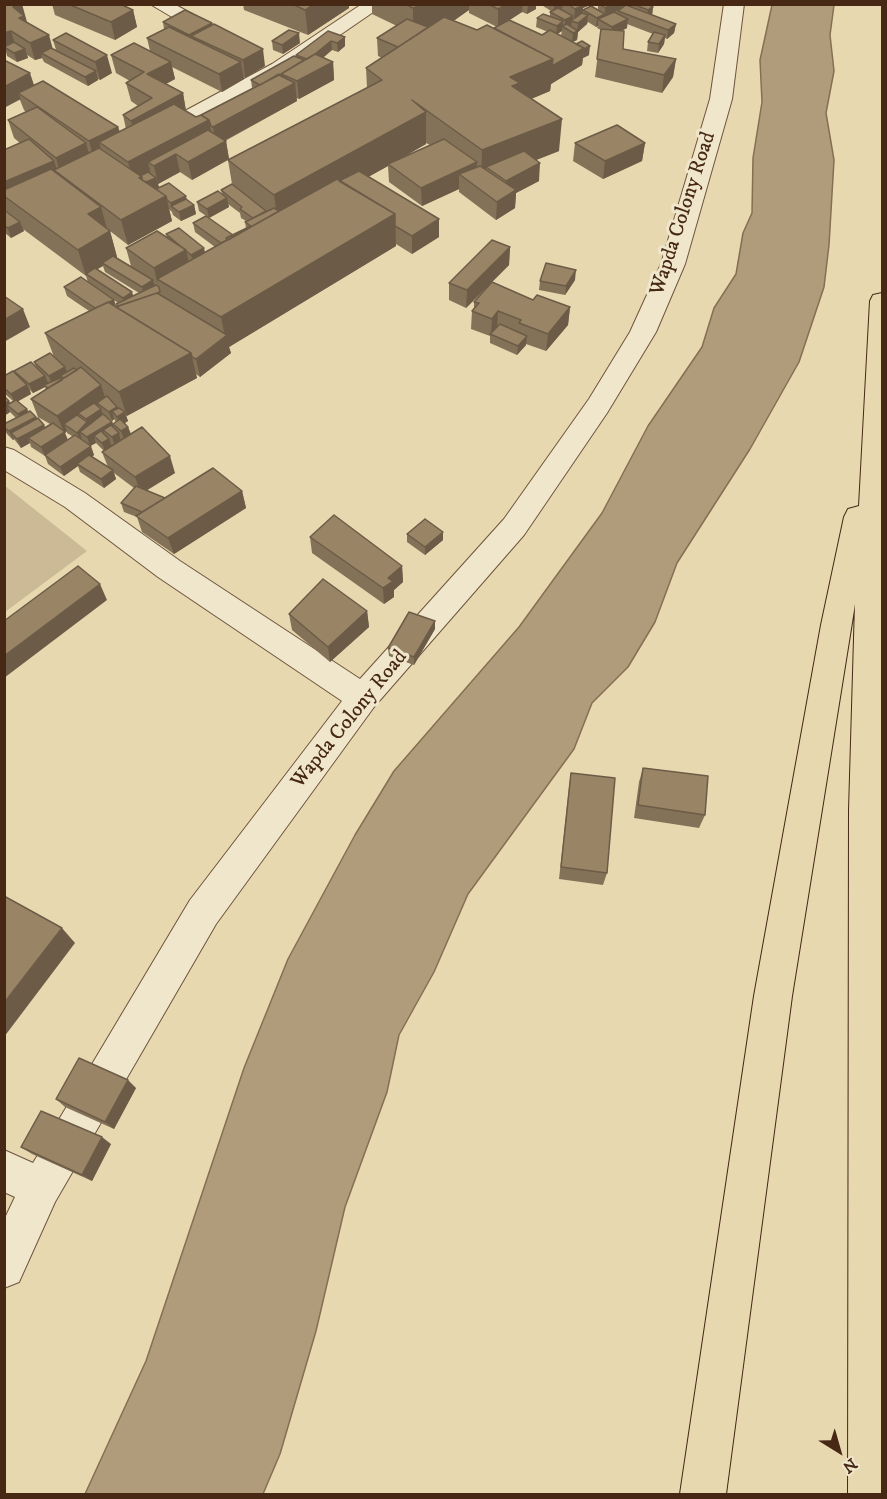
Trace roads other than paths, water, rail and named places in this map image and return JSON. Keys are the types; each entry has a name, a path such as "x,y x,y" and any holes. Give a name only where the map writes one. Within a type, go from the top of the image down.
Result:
{"highway":[{"path":"871,1494 866,810 874,454 882,302"},
{"path":"703,1494 773,996 836,624 874,454"}],"street":[{"path":"159,4 229,42"},
{"path":"137,146 279,68 376,4"},
{"name":"Wapda Colony Road","path":"4,1267 41,1188 203,912 363,698 514,526 598,406 643,332 673,264 721,99 734,4"},
{"path":"259,57 279,68"},
{"path":"4,457 75,500 169,569 363,698"},
{"path":"4,1170 41,1188"}]}
